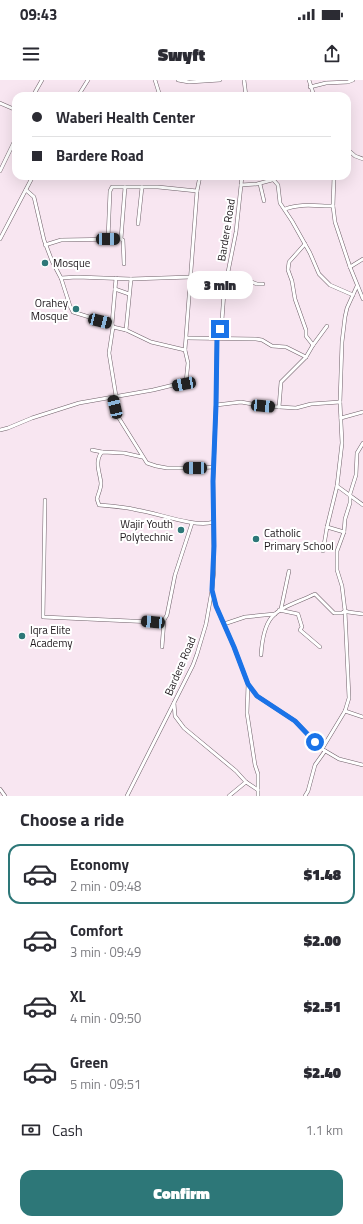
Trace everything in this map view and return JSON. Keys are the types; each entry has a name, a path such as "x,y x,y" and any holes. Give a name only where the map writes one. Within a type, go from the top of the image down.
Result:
{"street":[{"path":"35,92 42,80"},
{"path":"80,92 88,80"},
{"path":"155,80 159,92"},
{"path":"178,80 220,80"},
{"path":"244,80 246,92"},
{"path":"309,80 312,92"},
{"path":"310,87 326,83 348,82 353,80"},
{"path":"0,103 12,108"},
{"path":"0,171 12,146"},
{"path":"351,152 363,160"},
{"path":"0,239 31,180"},
{"path":"0,430 79,403 184,384 186,382 188,363 185,350 197,191 199,180"},
{"name":"Bardere Road","path":"127,796 198,654 206,624 214,570 214,467 217,337 222,320 228,273 237,225 242,180"},
{"path":"241,185 260,184 272,180 278,185 279,200 305,244 323,279 330,285 353,295"},
{"path":"334,180 333,206 337,229 359,292 363,298"},
{"path":"260,184 264,201"},
{"path":"108,239 110,191 112,186 197,191"},
{"path":"124,264 123,240 121,238 125,187"},
{"path":"138,224 142,187"},
{"path":"26,190 34,197 46,245 61,278 73,312 126,330 151,342 185,350"},
{"path":"285,209 302,206 333,206"},
{"path":"46,245 61,240 121,238"},
{"path":"305,244 289,262 288,270 292,281 295,299 306,330 306,336 313,345"},
{"path":"350,267 363,258"},
{"path":"228,273 257,284 263,284"},
{"path":"61,278 77,277 131,279 191,276"},
{"path":"116,278 109,353 116,396 113,398 117,415 147,463 156,466 181,468 214,467"},
{"path":"126,330 131,279"},
{"path":"323,551 327,526 337,486 342,443 340,402 342,342 346,311 357,286"},
{"path":"115,290 129,294"},
{"path":"359,292 363,290"},
{"path":"279,407 280,382 306,357 327,326"},
{"path":"187,338 217,337 260,339 272,346 286,347 306,357"},
{"path":"216,405 241,402 279,407 301,407 311,404 340,402"},
{"path":"341,418 363,412"},
{"path":"305,796 308,791 315,765 345,711 349,698 345,611 336,560 337,551 344,532 345,519 350,503 350,494 356,475 357,453 363,443"},
{"path":"92,450 124,453 142,457"},
{"path":"102,452 100,454 97,467 101,482 97,499 99,505 137,510 192,523 206,524 214,522"},
{"path":"337,486 363,504"},
{"path":"45,500 43,617 153,622 164,620"},
{"path":"162,647 164,620 168,610 175,575 192,523"},
{"path":"327,526 344,532"},
{"path":"280,610 289,572"},
{"path":"212,590 216,606 248,684 257,696 295,721 323,750 339,759 363,765"},
{"path":"261,655 262,641 268,622 275,614 287,605 315,594 334,613 342,613 345,611 363,614"},
{"path":"280,610 298,614 302,628 300,630 320,647"},
{"path":"224,624 245,617 275,614"},
{"path":"248,684 247,713 255,765 258,774 258,796"},
{"path":"174,703 175,716 184,728 236,771 246,782 258,790"},
{"path":"345,711 363,717"},
{"path":"230,796 246,782"},
{"path":"0,789 5,796"}],"place":[{"name":"Mosque","path":"45,263"},
{"name":"Orahey Mosque","path":"76,309"},
{"name":"Wajir Youth Polytechnic","path":"181,530"},
{"name":"Catholic Primary School","path":"256,539"},
{"name":"Iqra Elite Academy","path":"22,636"}],"route":[{"path":"220,329 217,337 213,481 214,570 212,590 216,606 248,684 257,696 295,721 315,742"}]}
